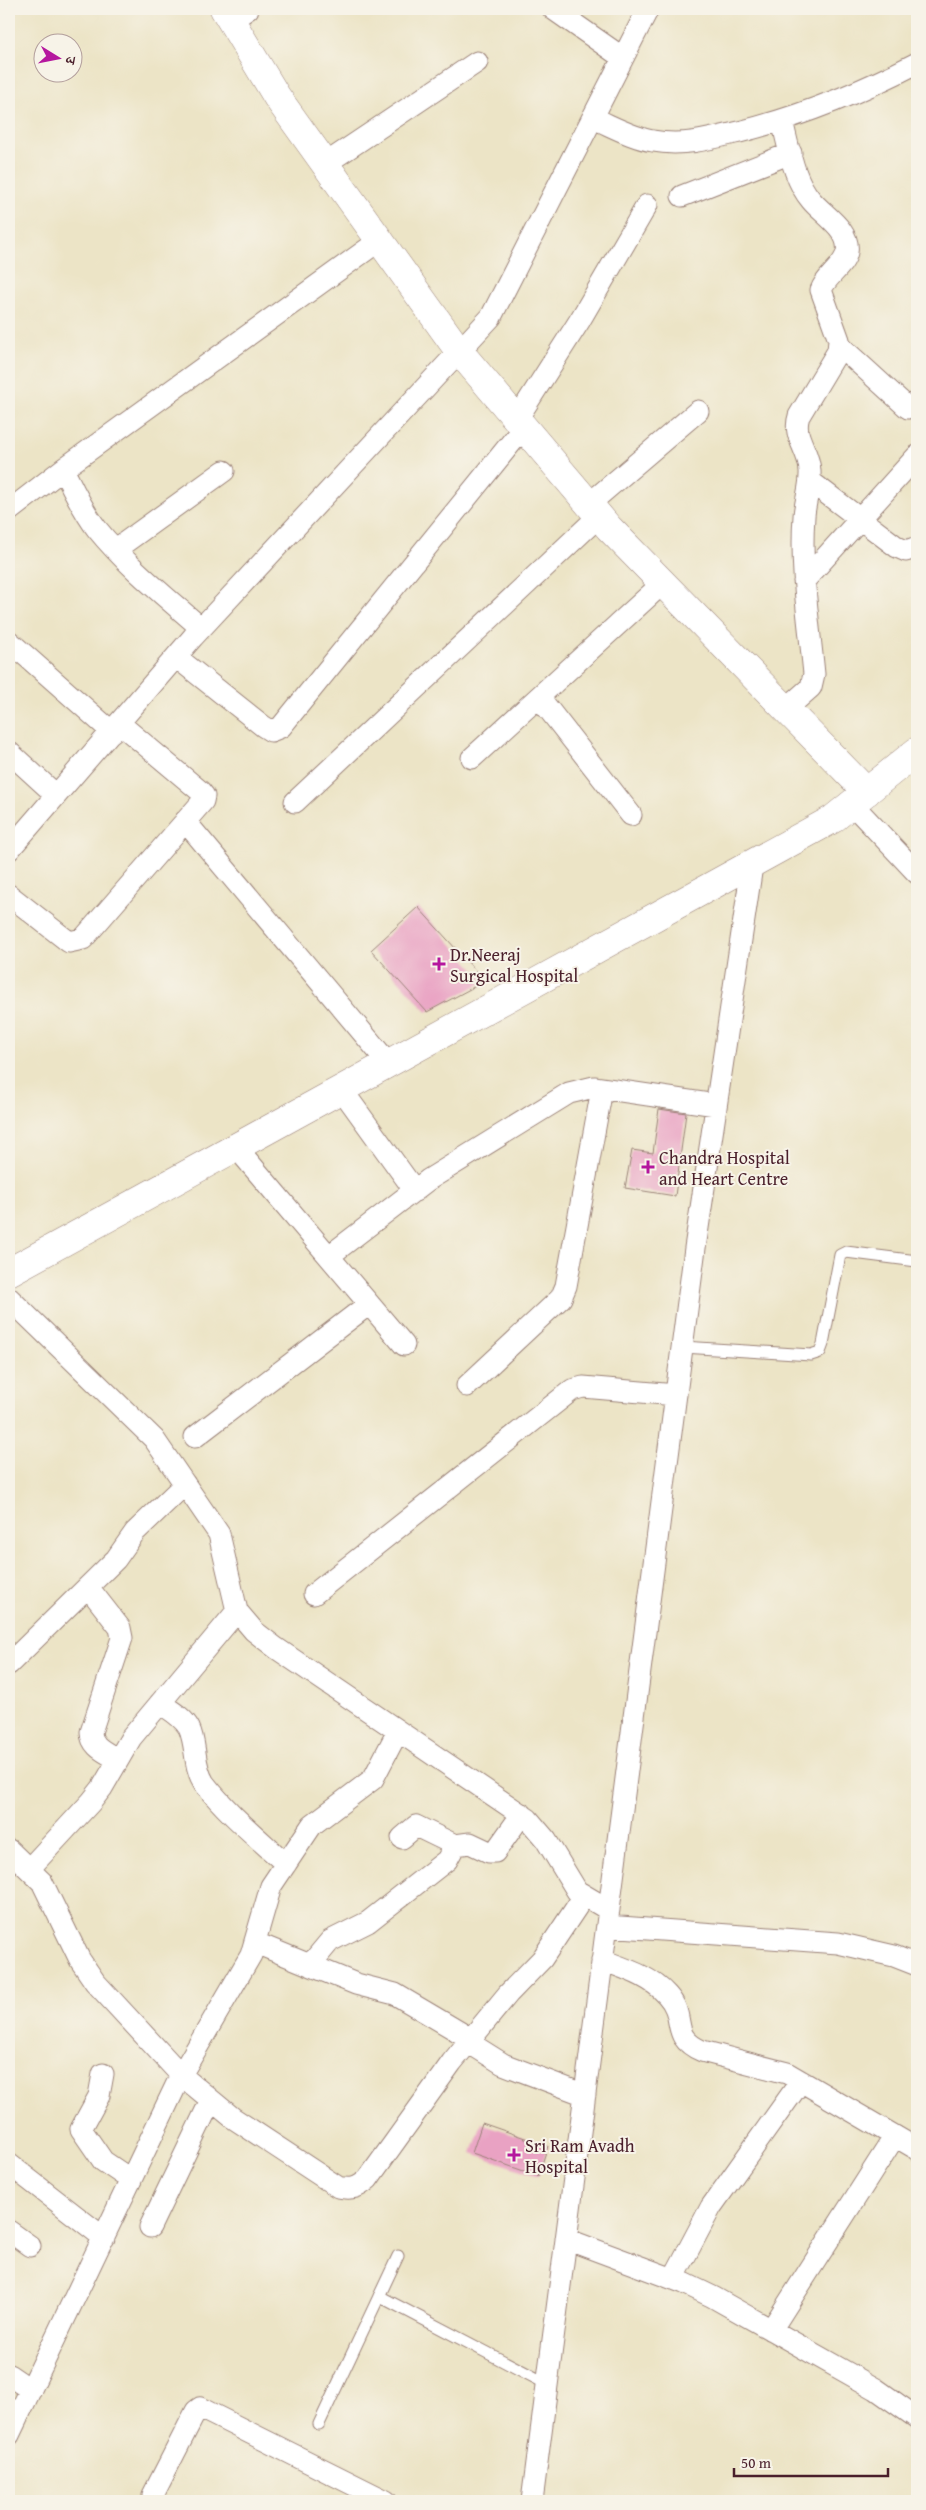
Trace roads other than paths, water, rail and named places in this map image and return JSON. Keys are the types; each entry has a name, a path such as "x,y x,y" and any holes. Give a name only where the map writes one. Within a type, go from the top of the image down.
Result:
{"main road":[{"path":"235,13 277,97 459,351 594,510 786,709 859,798"},
{"path":"10,1270 752,866 833,819 917,751"}],"street":[{"path":"553,9 623,58"},
{"path":"9,850 176,656 490,318 648,9"},
{"path":"325,164 477,62"},
{"path":"593,118 652,141 673,144 705,141 809,112 872,87 917,63"},
{"path":"785,120 791,153 799,181 810,199 844,236 847,247 845,258 821,290 839,345 908,408"},
{"path":"682,196 791,153"},
{"path":"176,656 263,726 271,730 281,728 521,423 647,205"},
{"path":"9,511 63,469 380,240"},
{"path":"786,709 811,687 814,682 804,581 804,516 810,481 809,459 796,433 795,426 798,416 839,345"},
{"path":"295,802 698,411"},
{"path":"804,581 917,456"},
{"path":"63,469 87,514 116,549 202,628"},
{"path":"116,549 224,471"},
{"path":"810,481 898,547 906,551 917,547"},
{"path":"472,758 663,583"},
{"path":"9,641 204,796 203,801 83,939 69,942 9,895"},
{"path":"539,697 630,815"},
{"path":"9,752 56,795"},
{"path":"859,798 917,873"},
{"path":"185,821 389,1064"},
{"path":"532,2501 682,1347 752,866"},
{"path":"328,1256 428,1180 569,1093 582,1088 602,1089 716,1105"},
{"path":"467,1386 562,1298 566,1286 602,1089"},
{"path":"342,1090 415,1191"},
{"path":"236,1147 404,1345"},
{"path":"9,1298 154,1439 219,1534 237,1611 254,1631 276,1648 522,1814 538,1828 573,1886 608,1918 838,1943 894,1956 917,1965"},
{"path":"194,1437 369,1304"},
{"path":"314,1594 572,1390 583,1387 676,1395"},
{"path":"9,1664 122,1553 143,1524 185,1484"},
{"path":"88,1587 120,1628 120,1648 91,1732 91,1739 96,1746 118,1760"},
{"path":"29,1869 97,1795 131,1738 237,1611"},
{"path":"160,1703 184,1721 189,1729 193,1752 203,1781 226,1807 286,1864"},
{"path":"9,2435 181,2075 256,1943 270,1886 312,1825 373,1780 398,1731"},
{"path":"402,1838 416,1826 455,1845 470,1843 489,1852 495,1852 522,1814"},
{"path":"310,1966 330,1941 368,1922 447,1860 455,1845"},
{"path":"9,1850 29,1869 48,1892 80,1960 95,1982 181,2075 233,2118 338,2187 350,2190 359,2187 368,2178 469,2040 508,1994 542,1959 584,1896"},
{"path":"256,1943 356,1984 395,1994 469,2040 503,2064 585,2095"},
{"path":"602,1960 640,1974 668,1996 677,2012 680,2034 690,2046 702,2051 787,2073 917,2149"},
{"path":"103,2074 99,2096 81,2129 103,2161 131,2180"},
{"path":"673,2279 712,2207 802,2081"},
{"path":"150,2227 211,2100"},
{"path":"771,2330 895,2136"},
{"path":"9,2164 104,2238"},
{"path":"9,2231 30,2246"},
{"path":"566,2238 673,2279 713,2297 876,2389 917,2418"},
{"path":"9,2375 31,2390"},
{"path":"152,2499 196,2411 200,2408 386,2501"}],"lane":[{"path":"682,1347 811,1355 820,1352 840,1255 846,1252 917,1261"},
{"path":"319,2424 398,2256"},
{"path":"379,2296 547,2384"}],"place":[{"name":"Dr.Neeraj Surgical Hospital","path":"439,964"},
{"name":"Chandra Hospital and Heart Centre","path":"648,1167"},
{"name":"Sri Ram Avadh Hospital","path":"514,2155"}]}
